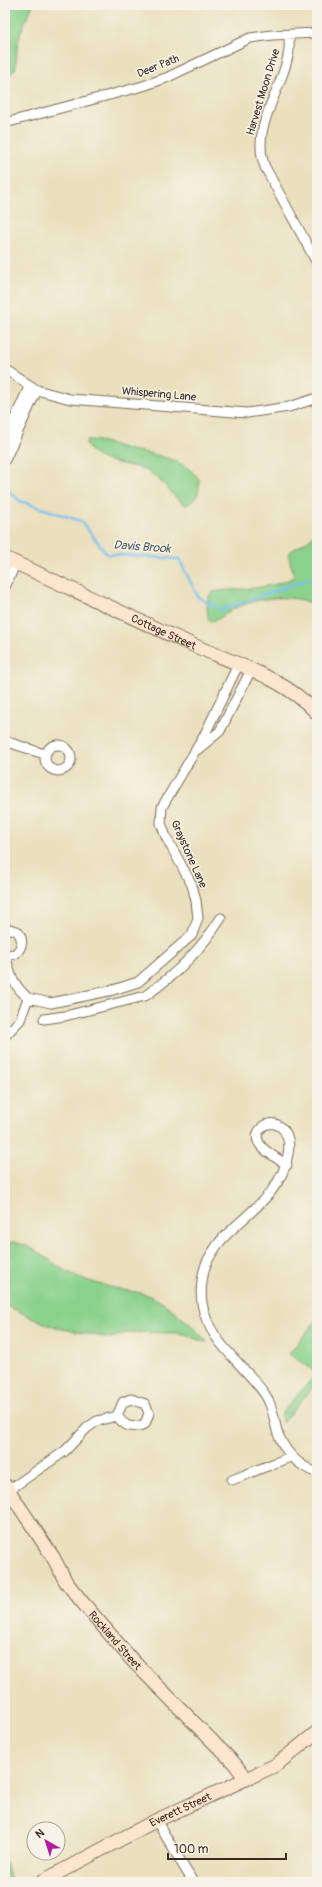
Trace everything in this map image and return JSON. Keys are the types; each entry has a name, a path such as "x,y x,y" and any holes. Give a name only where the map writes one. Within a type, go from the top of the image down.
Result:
{"street":[{"name":"Deer Path","path":"5,122 142,86 166,78 250,38 272,35 317,33"},
{"name":"Harvest Moon Drive","path":"289,34 288,58 261,133 260,150 265,166 317,263"},
{"name":"Whispering Lane","path":"5,370 33,389 70,399 247,413 289,407 317,398"},
{"path":"5,440 33,389"},
{"path":"5,460 33,389"},
{"path":"5,587 10,560"},
{"name":"Cottage Street","path":"10,560 286,687 317,713"},
{"name":"Graystone Lane","path":"195,927 198,918 192,885 167,839 161,823 162,807 204,736 238,665"},
{"name":"Graystone Lane","path":"194,752 220,732 251,670"},
{"path":"5,741 44,754"},
{"path":"44,1019 84,1012 145,996 171,975 203,944 221,918"},
{"path":"5,928 17,931 22,938 19,951 11,956 6,955 8,970 14,982 28,998 51,1003 113,990 138,982 192,935 195,927 208,936"},
{"path":"138,982 145,996"},
{"path":"81,996 84,1012"},
{"path":"5,1036 20,1020 28,998"},
{"path":"287,1165 262,1148 258,1140 258,1132 264,1126 270,1124 277,1125 288,1136 289,1149 287,1165 272,1192 224,1237 208,1260 203,1276 202,1301 205,1317 212,1332 266,1397 273,1413 277,1432 290,1457 305,1468 317,1473"},
{"path":"7,1488 65,1451 87,1428 97,1421 117,1416"},
{"path":"232,1480 290,1457"},
{"name":"Rockland Street","path":"7,1488 53,1557 66,1582 83,1603 133,1661 234,1763 246,1779"},
{"name":"Everett Street","path":"41,1882 156,1820 276,1764 317,1732"},
{"path":"156,1820 193,1882"}],"green space":[{"path":"5,5 33,5 25,21 18,42 16,68 7,78 5,77"},
{"path":"87,440 101,441 123,448 174,460 191,471 199,479 199,488 196,498 186,505 157,478 145,470 111,462 96,455 90,450 86,443"},
{"path":"317,529 317,605 296,599 264,599 233,609 219,619 209,621 207,609 208,601 213,592 255,588 275,584 294,577 288,553 310,539"},
{"path":"11,1242 20,1243 35,1250 62,1269 82,1278 109,1287 141,1293 154,1298 179,1315 207,1342 200,1341 186,1334 176,1333 130,1332 111,1338 92,1335 53,1327 7,1306 5,1303 5,1244"},
{"path":"317,1319 317,1373 289,1354"},
{"path":"317,1373 317,1386 314,1386 282,1423 281,1414"},
{"path":"5,1860 11,1882 5,1882"}],"waterway":[{"name":"Davis Brook","path":"5,488 20,501 81,521 107,554 179,559 198,597 221,610 317,576"}]}
